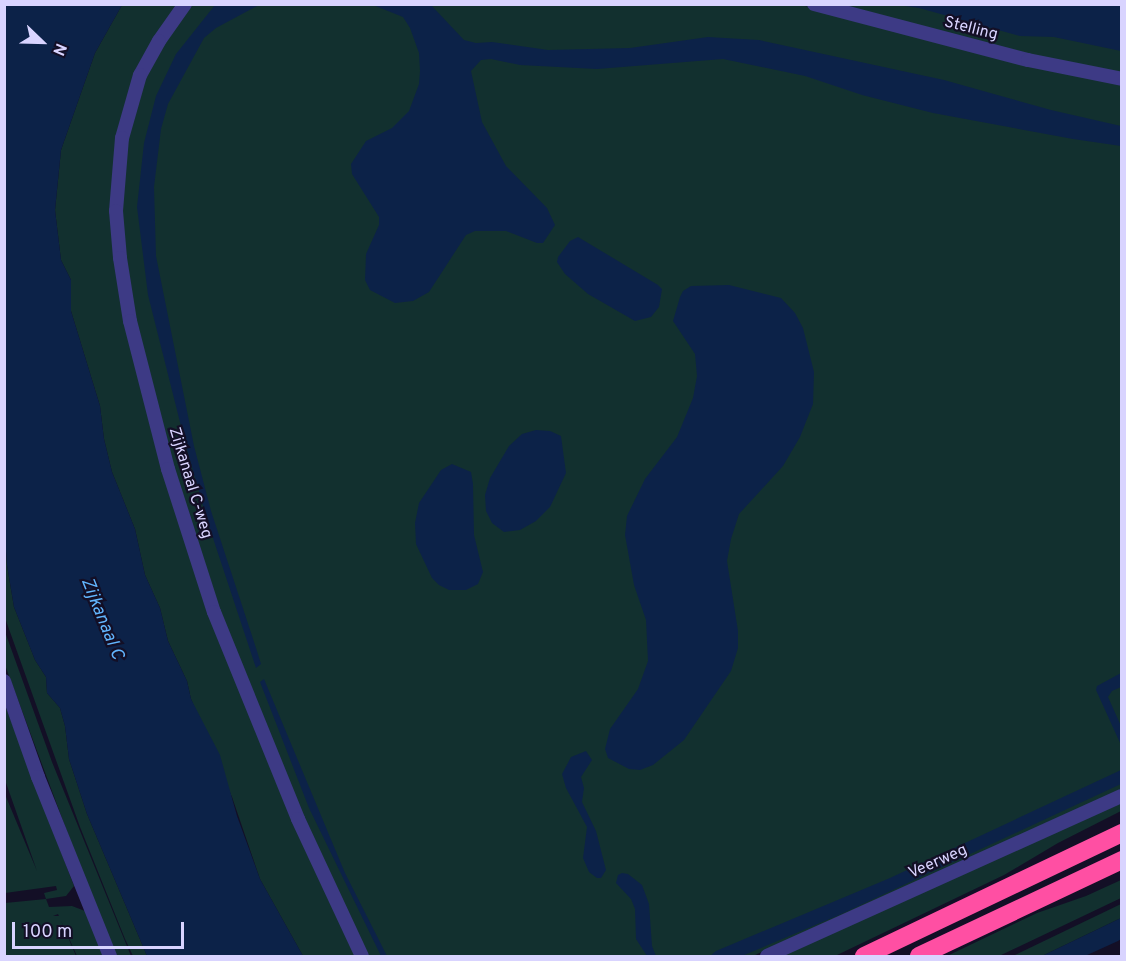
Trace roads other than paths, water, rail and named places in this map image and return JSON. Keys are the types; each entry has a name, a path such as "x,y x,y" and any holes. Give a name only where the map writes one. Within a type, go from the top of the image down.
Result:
{"highway":[{"path":"864,957 1122,833"},
{"path":"919,957 1122,860"}],"street":[{"name":"Zijkanaal C-weg","path":"185,4 146,63 131,101 122,138 116,211 129,311 168,469 214,612 298,819 362,957"},
{"name":"Stelling","path":"814,4 1028,60 1122,79"},
{"path":"4,681 38,777 110,957"},
{"name":"Veerweg","path":"767,957 1122,796"}],"water":[{"name":"Zijkanaal C","path":"4,5 122,5 95,53 61,150 55,210 61,260 71,280 71,311 100,406 104,439 112,472 135,529 145,575 160,608 168,641 187,681 191,699 220,755 237,816 260,879 303,956 147,956 87,814 69,759 60,708 47,693 46,677 35,660 14,607 7,565 4,523"},
{"path":"215,5 259,5 216,28 204,38 168,104 161,129 154,187 156,256 194,446 211,511 261,664 256,668 208,523 186,446 148,295 137,207 144,143 156,96 176,54"},
{"path":"373,5 431,5 464,40 548,50 630,48 708,37 759,40 944,80 1051,110 1121,126 1121,146 933,113 862,95 805,76 723,59 597,69 520,65 491,59 481,60 471,71 482,122 506,166 547,208 555,225 543,243 537,243 506,231 475,231 466,235 429,292 413,301 395,303 370,290 365,280 366,254 379,225 379,217 352,174 351,164 366,141 392,128 409,111 419,84 419,53 410,28 403,17"},
{"path":"898,5 1121,5 1121,51 1054,37 1020,36 919,8"},
{"path":"578,237 662,289 659,307 651,317 635,321 588,294 565,274 557,262 558,257 570,241"},
{"path":"729,285 781,298 795,313 803,328 814,372 813,404 800,437 783,466 739,514 731,539 727,561 738,631 738,648 731,671 684,740 653,765 640,770 629,769 608,758 605,749 610,729 638,689 648,661 646,620 634,585 625,535 627,516 645,479 677,437 693,398 697,376 695,354 673,321 680,297 683,291 691,286"},
{"path":"536,430 550,431 561,436 566,473 550,507 536,521 520,530 504,532 492,523 486,511 485,495 490,478 509,446 522,434"},
{"path":"452,464 471,472 474,535 483,572 478,584 466,590 449,590 439,585 432,578 416,544 415,523 419,503 441,470"},
{"path":"1121,673 1121,687 1112,691 1108,697 1121,726 1121,745 1096,690 1097,686"},
{"path":"264,679 345,873 387,956 381,956 309,808 260,682"},
{"path":"586,751 592,760 581,777 584,788 582,802 596,831 606,870 601,878 589,872 583,858 587,827 566,788 562,774 571,757"},
{"path":"1121,770 1121,784 839,915 742,956 710,956 716,951 890,878"},
{"path":"628,874 642,885 649,904 652,946 656,956 647,956 636,939 635,909 631,899 616,883 618,875"},
{"path":"1121,918 1121,939 1118,941 1085,956 1042,956"}]}
